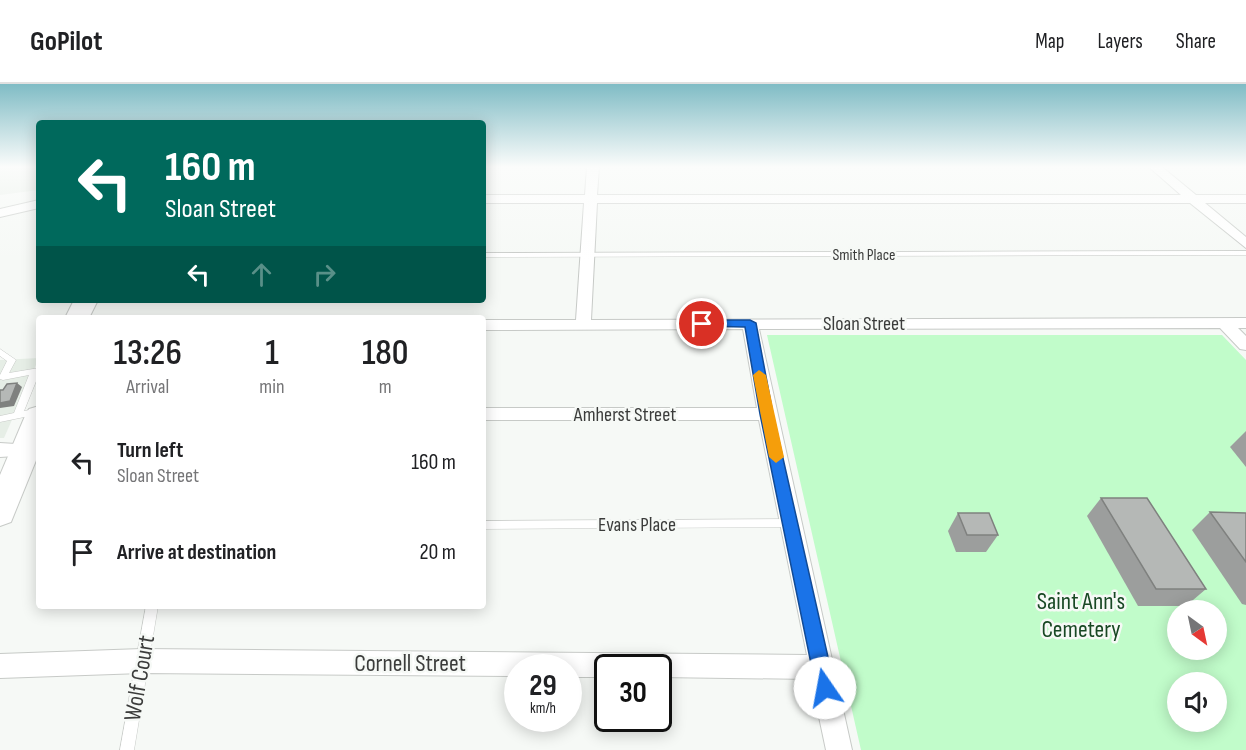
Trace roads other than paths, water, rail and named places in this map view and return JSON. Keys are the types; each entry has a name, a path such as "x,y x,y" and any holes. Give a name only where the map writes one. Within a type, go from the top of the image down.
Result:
{"main road":[{"path":"0,513 13,450 28,416"}],"street":[{"path":"486,199 581,198"},
{"path":"583,325 590,198"},
{"path":"638,198 1246,199"},
{"path":"1194,199 1246,244"},
{"path":"2,215 36,205"},
{"path":"750,323 766,414 839,750"},
{"path":"1224,323 1246,345"},
{"name":"Sloan Street","path":"486,325 1246,323"},
{"name":"Amherst Street","path":"486,414 766,414"},
{"name":"Cornell Street","path":"0,666 142,661 821,667"}],"lane":[{"name":"Smith Place","path":"486,255 1246,253"},
{"path":"0,352 12,360 5,377 4,391"},
{"path":"5,377 36,372"},
{"path":"0,418 28,416 36,377"},
{"name":"Evans Place","path":"486,525 791,523"},
{"name":"Wolf Court","path":"127,750 151,609"}],"park label":[{"name":"Saint Ann's Cemetery","path":"1081,615"}]}
